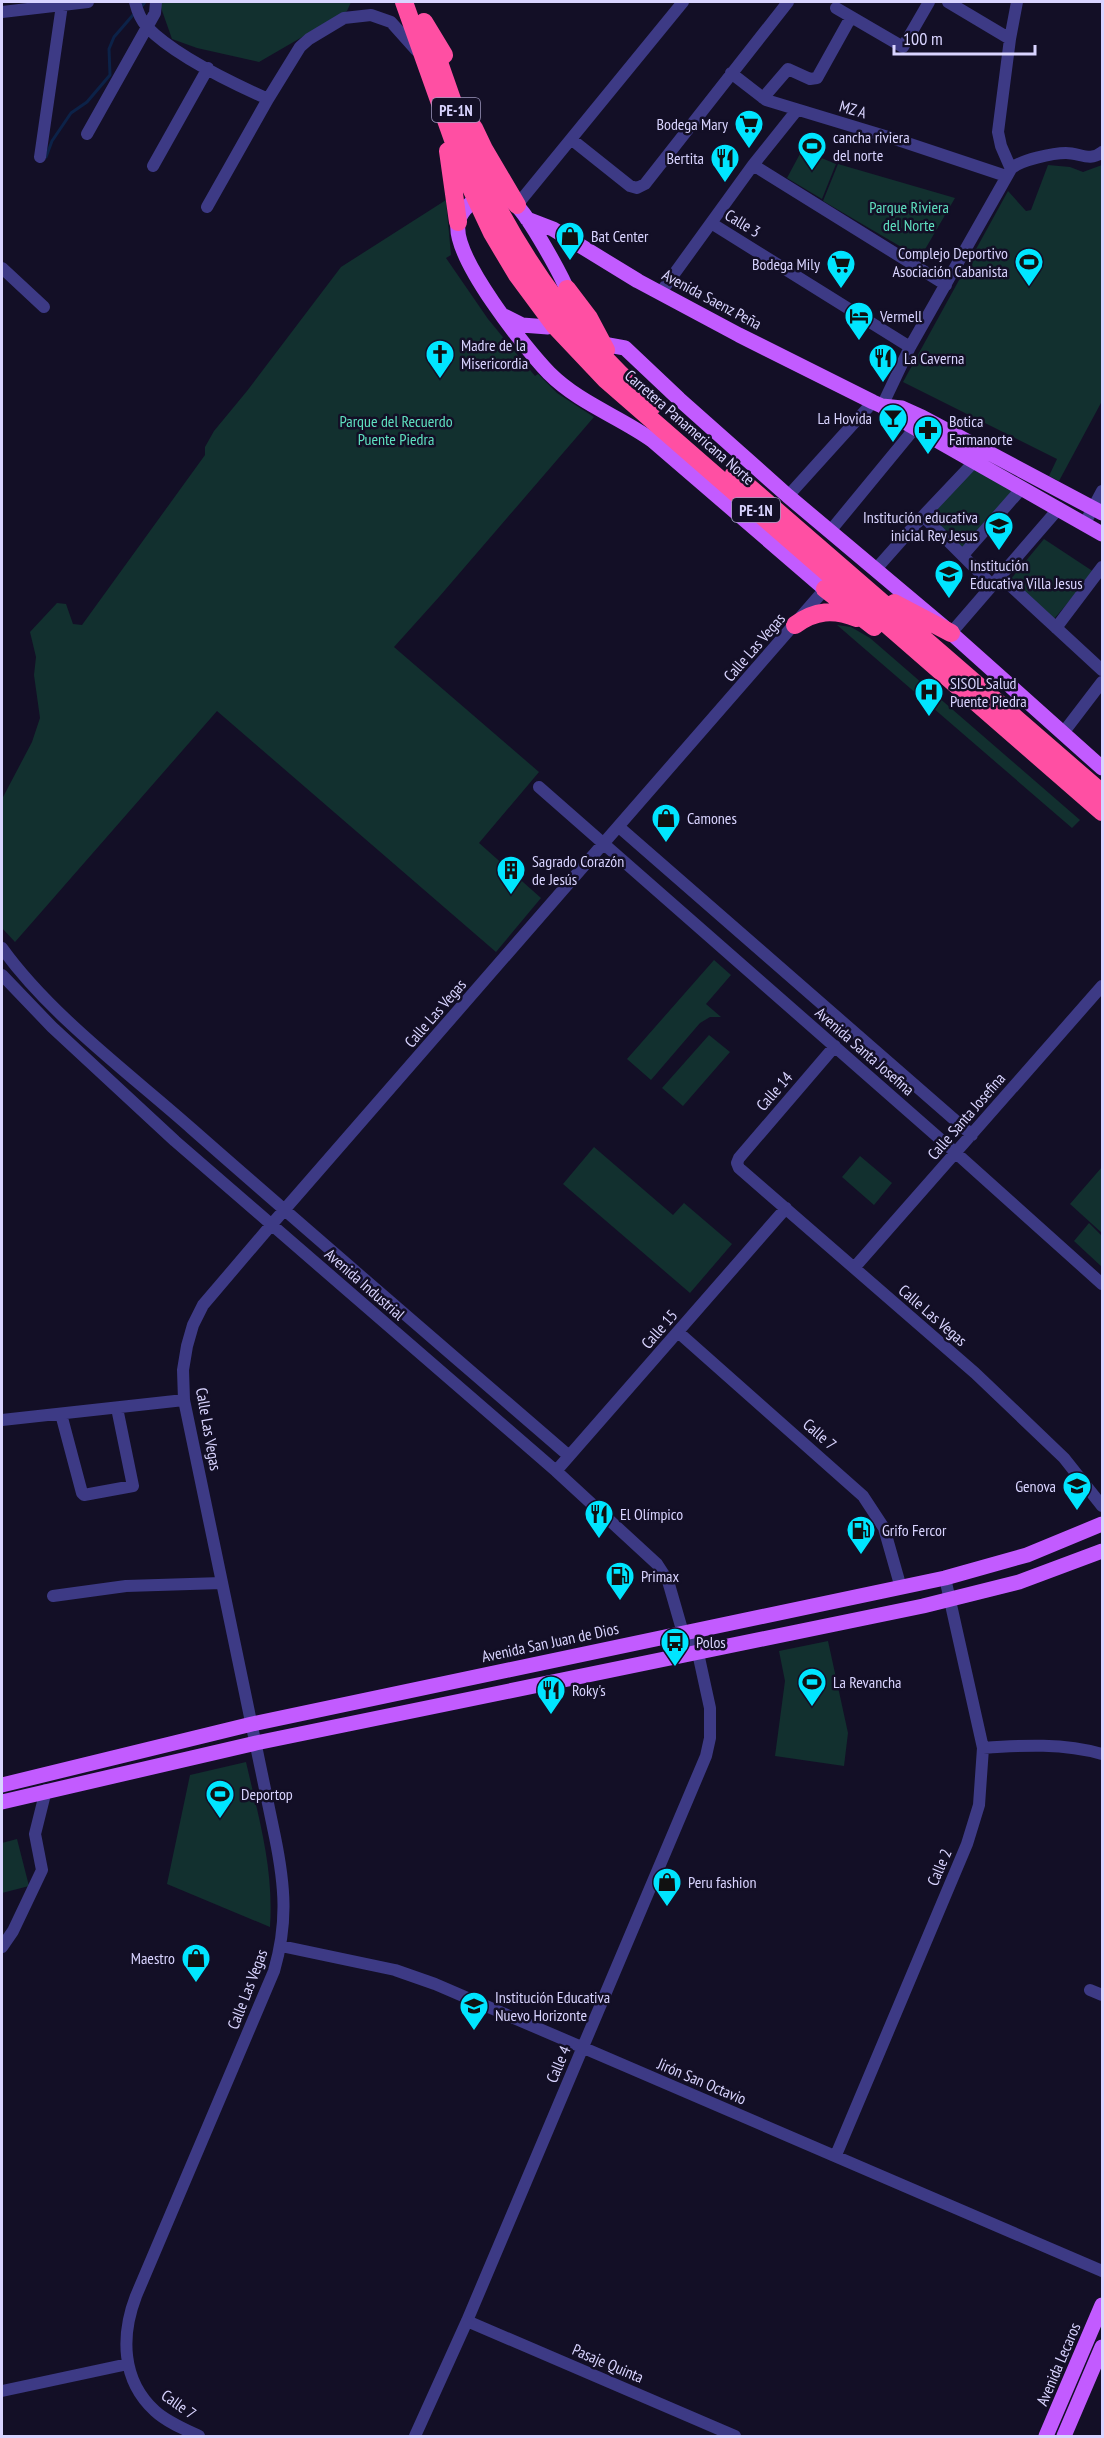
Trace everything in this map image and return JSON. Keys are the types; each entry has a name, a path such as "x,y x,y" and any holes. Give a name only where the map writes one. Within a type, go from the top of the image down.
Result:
{"highway":[{"name":"Carretera Panamericana Norte","path":"404,2 441,105 517,275 560,319 592,346 643,396 1102,793"},
{"name":"Carretera Panamericana Norte","path":"417,2 470,148 484,198"},
{"path":"424,22 451,66 484,149 529,219"},
{"path":"441,105 458,222"},
{"path":"567,289 589,318 619,373"},
{"name":"Carretera Panamericana Norte","path":"560,319 606,380 964,690 1102,813"},
{"path":"825,589 869,624 964,690"},
{"path":"876,596 903,607 951,633"},
{"path":"795,625 810,615 831,612 853,616 869,624"}],"main road":[{"name":"Avenida Saenz Peña","path":"484,198 501,197 529,219 553,228 739,335 878,404 915,428 1102,534"},
{"path":"484,198 462,213 458,222 460,241 466,258 504,316 539,361 559,381 589,405 622,421 652,440 825,589"},
{"path":"504,316 530,327 541,328 560,319 570,301 567,289 529,219"},
{"path":"603,344 625,348 788,496 951,633 1102,768"},
{"name":"Avenida Saenz Peña","path":"878,404 902,408 922,417 1098,510"},
{"name":"Avenida San Juan de Dios","path":"2,1785 252,1724 945,1578 1027,1554 1102,1524"},
{"path":"2,1802 256,1743 951,1600 1018,1582 1102,1551"},
{"path":"918,1584 923,1606"},
{"name":"Avenida Lecaros","path":"1046,2436 1102,2305"},
{"name":"Avenida Lecaros","path":"1064,2436 1101,2354"}],"street":[{"path":"2,12 88,2"},
{"path":"135,2 140,17 147,27 181,53 268,99"},
{"path":"87,134 155,13 156,2"},
{"path":"529,219 571,139 682,2"},
{"path":"571,139 630,186 637,188 645,184 788,2"},
{"path":"836,8 903,47 928,2"},
{"path":"948,2 1010,39"},
{"path":"1009,172 998,132 1017,2"},
{"path":"40,157 61,4"},
{"path":"207,207 300,47 333,23 356,16 371,15 391,22 409,40 427,66"},
{"path":"763,98 788,69 810,79 817,78 851,17"},
{"path":"153,166 208,68"},
{"name":"MZ A","path":"731,73 763,98 1009,172"},
{"path":"661,292 753,165 797,110"},
{"path":"788,496 878,404 1009,172 1019,163 1064,153 1088,158 1102,152"},
{"path":"753,165 946,285"},
{"name":"Calle 3","path":"711,223 910,347"},
{"path":"2,268 44,307"},
{"path":"831,530 915,428"},
{"path":"876,569 974,462"},
{"path":"963,555 1022,488"},
{"path":"1085,524 1098,510 1102,491"},
{"path":"951,633 1059,508"},
{"path":"923,516 963,555 1056,628 1102,670"},
{"path":"1056,628 1102,567"},
{"name":"Calle Las Vegas","path":"128,2364 125,2337 130,2311 274,1971 281,1947 285,1917 283,1883 256,1743 184,1400 183,1370 193,1325 203,1305 284,1210 825,589"},
{"path":"1063,732 1102,682"},
{"name":"Avenida Santa Josefina","path":"539,787 1102,1284"},
{"name":"Avenida Santa Josefina","path":"619,827 972,1135"},
{"path":"2,948 25,978 65,1017 569,1456"},
{"name":"Avenida Industrial","path":"2,975 52,1027 166,1133 556,1471 657,1564 668,1581 675,1599 682,1633"},
{"name":"Calle Santa Josefina","path":"854,1268 1102,986"},
{"name":"Calle 14","path":"739,1158 835,1046"},
{"name":"Calle Las Vegas","path":"739,1158 737,1163 739,1168 975,1373 1056,1450 1102,1506"},
{"name":"Calle 15","path":"556,1471 786,1209"},
{"name":"Calle 7","path":"678,1332 862,1496 884,1528 901,1588"},
{"path":"2,1420 184,1400"},
{"path":"61,1414 84,1495 133,1486 117,1408"},
{"name":"Calle 2","path":"836,2155 967,1844 979,1805 983,1748 945,1578"},
{"path":"53,1596 126,1586 222,1582"},
{"name":"Calle 4","path":"415,2436 467,2321 706,1756 711,1723 698,1653 682,1633"},
{"path":"983,1748 1016,1745 1056,1746 1102,1754"},
{"path":"2,1947 13,1931 42,1870 35,1834 46,1791"},
{"name":"Jirón San Octavio","path":"281,1947 413,1976 836,2155 1102,2271"},
{"path":"1090,1990 1102,1995"},
{"name":"Pasaje Quinta","path":"467,2321 735,2436"},
{"path":"1084,2347 1101,2354"},
{"path":"2,2391 128,2364"},
{"name":"Calle 7","path":"128,2364 139,2390 154,2411 177,2426 199,2436"}],"green space":[{"path":"159,2 351,2 347,11 259,62 197,48 172,39"},
{"name":"cancha riviera del norte","path":"802,150 836,164 822,199 787,178"},
{"name":"Parque Riviera del Norte","path":"838,164 955,198 920,258 823,201"},
{"name":"Complejo Deportivo Asociación Cabanista","path":"1048,165 1070,167 1083,172 1102,165 1102,401 1059,481 1049,476 1057,459 903,382 1008,191 1026,211 1031,210"},
{"name":"Parque del Recuerdo Puente Piedra","path":"446,200 451,255 446,258 488,319 535,376 538,374 557,393 594,417 394,647 539,772 479,843 541,898 496,952 217,711 15,942 2,928 2,799 32,742 40,718 34,675 36,657 30,632 57,603 66,604 73,624 82,625 205,455 205,447 214,431 341,267"},
{"path":"977,457 1025,484 961,559 922,521"},
{"path":"1044,539 1094,572 1054,619 1010,580"},
{"path":"837,625 851,627 870,638 1080,820 1072,828"},
{"path":"714,960 731,975 706,1004 721,1017 710,1017 700,1023 651,1080 627,1059"},
{"path":"709,1035 730,1052 683,1106 662,1088"},
{"path":"594,1147 673,1215 684,1203 732,1244 690,1293 563,1184"},
{"path":"860,1156 892,1183 874,1205 842,1177"},
{"path":"1102,1167 1102,1233 1070,1204"},
{"path":"1089,1223 1102,1236 1102,1267 1074,1241"},
{"name":"La Revancha","path":"828,1641 848,1733 844,1766 775,1756 785,1681 779,1651"},
{"name":"Deportop","path":"246,1762 268,1864 270,1927 167,1884 190,1775"},
{"path":"17,1839 29,1886 2,1893 2,1843"}],"waterway":[{"path":"141,7 145,2"},
{"path":"46,157 52,141 71,113 87,102 110,75 109,49 114,37 133,15"}],"place":[{"name":"Bodega Mary","path":"749,150"},
{"name":"cancha riviera del norte","path":"812,172"},
{"name":"Bertita","path":"725,184"},
{"name":"Bat Center","path":"570,262"},
{"name":"Complejo Deportivo Asociación Cabanista","path":"1029,288"},
{"name":"Bodega Mily","path":"841,290"},
{"name":"Vermell","path":"859,342"},
{"name":"Madre de la Misericordia","path":"440,380"},
{"name":"La Caverna","path":"883,384"},
{"name":"La Hovida","path":"893,444"},
{"name":"Botica Farmanorte","path":"928,456"},
{"name":"Institución educativa inicial Rey Jesus","path":"999,552"},
{"name":"Institución Educativa Villa Jesus","path":"949,600"},
{"name":"SISOL Salud Puente Piedra","path":"929,718"},
{"name":"Camones","path":"666,844"},
{"name":"Sagrado Corazón de Jesús","path":"511,896"},
{"name":"Genova","path":"1077,1512"},
{"name":"El Olímpico","path":"599,1540"},
{"name":"Grifo Fercor","path":"861,1556"},
{"name":"Primax","path":"620,1602"},
{"name":"Polos","path":"675,1668"},
{"name":"La Revancha","path":"812,1708"},
{"name":"Roky's","path":"551,1716"},
{"name":"Deportop","path":"220,1820"},
{"name":"Peru fashion","path":"667,1908"},
{"name":"Maestro","path":"196,1984"},
{"name":"Institución Educativa Nuevo Horizonte","path":"474,2032"}]}
